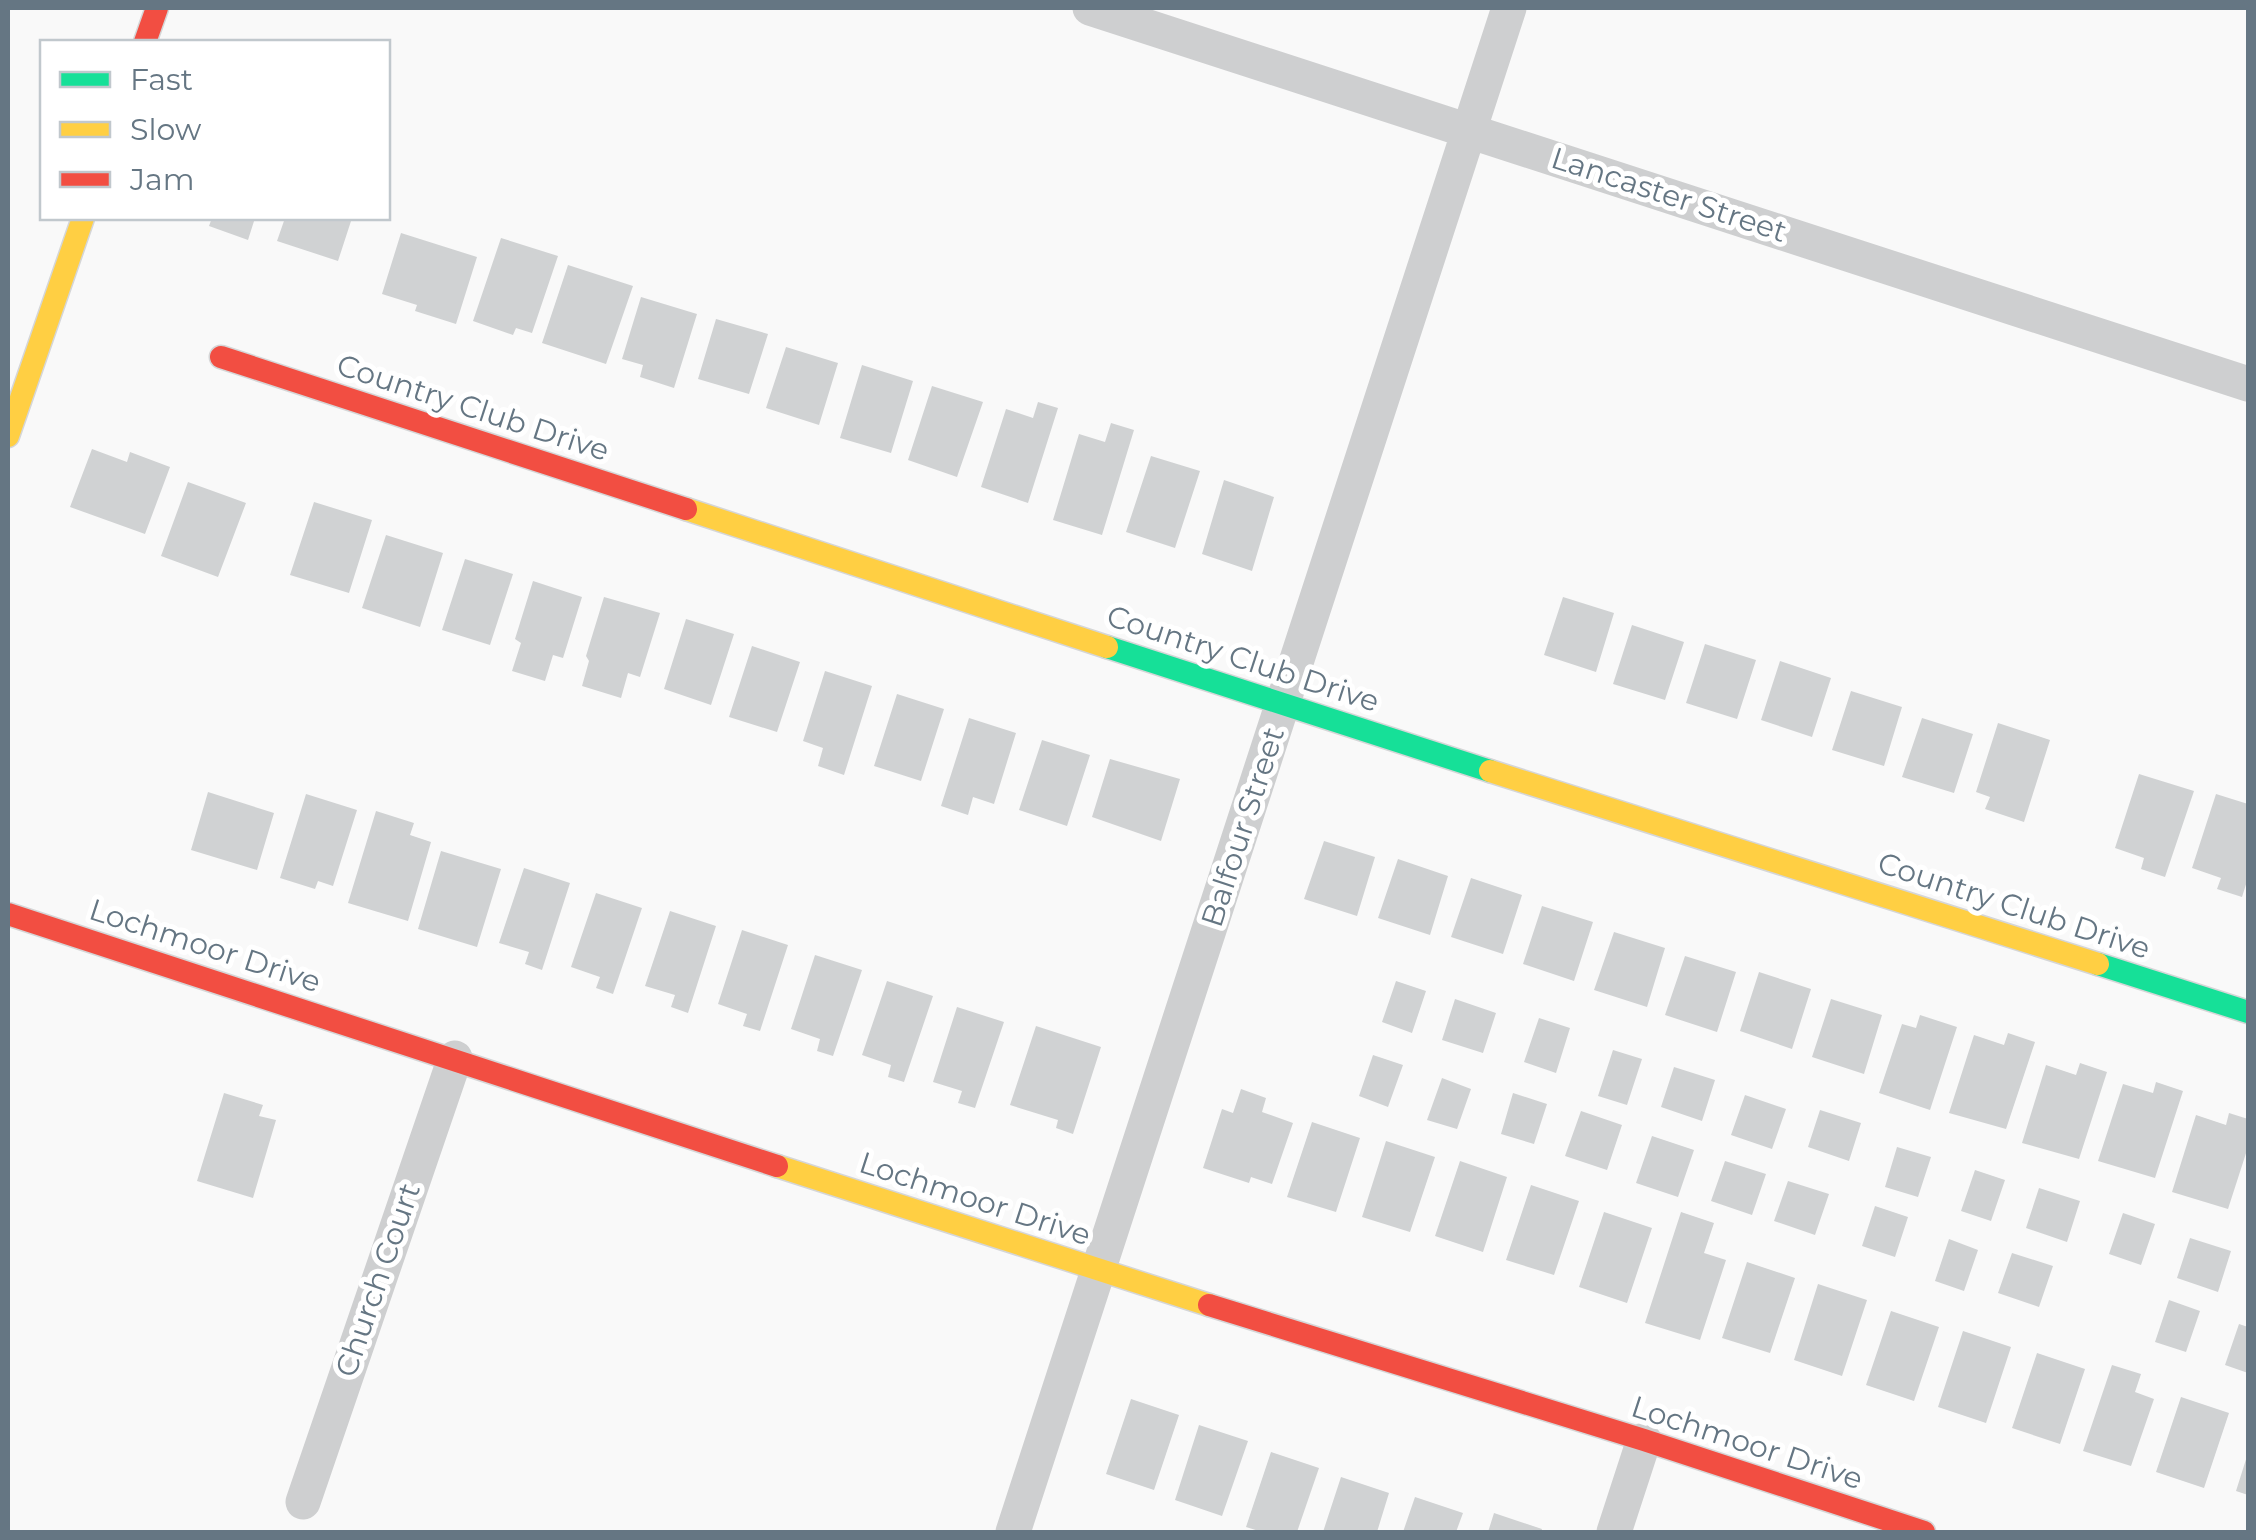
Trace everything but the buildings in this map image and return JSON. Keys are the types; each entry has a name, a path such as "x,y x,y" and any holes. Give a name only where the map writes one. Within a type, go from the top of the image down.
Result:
{"street":[{"path":"146,40 157,8"},
{"name":"Lancaster Street","path":"1090,8 2248,384"},
{"name":"Balfour Street","path":"1013,1532 1509,8"},
{"path":"8,436 82,220"},
{"name":"Country Club Drive","path":"221,356 1283,704 2248,1012"},
{"name":"Lochmoor Drive","path":"8,914 1099,1271 1644,1440 1924,1532"},
{"name":"Church Court","path":"303,1502 455,1058"},
{"path":"1614,1532 1644,1440"}],"traffic: fast":[{"path":"1107,647 1490,771"},
{"path":"2098,964 2248,1012"}],"traffic: slow":[{"path":"8,436 82,220"},
{"path":"686,509 1107,647"},
{"path":"1490,771 2098,964"},
{"path":"777,1166 1209,1305"}],"traffic: jam":[{"path":"146,40 157,8"},
{"path":"221,357 686,509"},
{"path":"8,914 777,1166"},
{"path":"1209,1305 1924,1532"}]}
